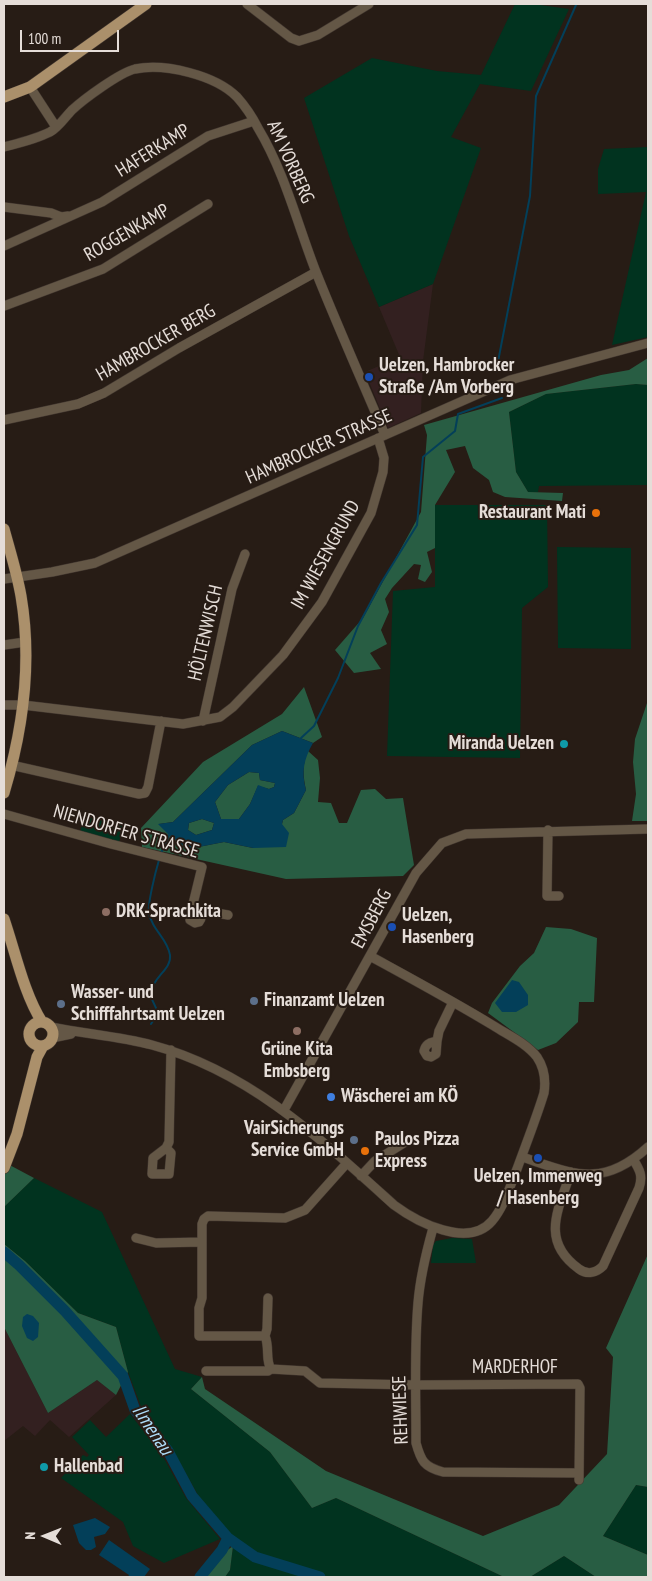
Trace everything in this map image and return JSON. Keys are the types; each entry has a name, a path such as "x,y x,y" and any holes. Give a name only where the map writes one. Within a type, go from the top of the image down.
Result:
{"main road":[{"path":"4,96 30,87 146,4"},
{"path":"4,529 17,577 24,617 25,642 23,705 18,736 4,793"},
{"path":"4,923 35,1011 44,1028 47,1044 43,1046 37,1057 17,1134 4,1168"},
{"path":"27,1094 31,1041 28,1034 44,1028"},
{"path":"31,1041 34,1044 43,1046"}],"street":[{"path":"247,4 291,38 299,41 318,35 369,4"},
{"name":"AM VORBERG","path":"4,147 27,141 51,131 74,109 119,76 133,69 164,69 197,75 212,80 226,88 238,98 254,121 274,158 316,272 381,437"},
{"path":"30,87 56,127"},
{"name":"HAFERKAMP","path":"4,246 102,202 208,136 254,121"},
{"name":"ROGGENKAMP","path":"4,306 103,269 208,204"},
{"name":"HAFERKAMP","path":"4,207 51,213 61,217 70,215"},
{"name":"HAMBROCKER BERG","path":"4,420 78,404 104,393 179,348 316,272"},
{"name":"HAMBROCKER STRASSE","path":"4,579 95,563 510,380 648,342"},
{"name":"IM WIESENGRUND","path":"4,705 23,705 183,724 220,717 233,707 282,655 322,602 371,513 383,472 384,458 381,437"},
{"name":"HÖLTENWISCH","path":"203,721 232,589 245,554"},
{"path":"4,645 25,642"},
{"path":"11,765 139,794 145,793 148,787 161,721"},
{"name":"NIENDORFER STRASSE","path":"4,814 202,867 195,909 228,915"},
{"name":"EMSBERG","path":"284,1110 416,873 442,843 466,834 548,830 648,829"},
{"path":"548,830 548,896 559,896"},
{"path":"44,1028 115,1036 171,1050 221,1071 284,1110 399,1209 433,1228 449,1232 465,1233 483,1228 492,1222 502,1205 522,1156 544,1093 546,1082 542,1067 535,1055 518,1041 370,956"},
{"path":"437,1041 439,1031 453,1002"},
{"path":"166,1148 169,1142 171,1050"},
{"path":"361,1176 375,1161 407,1141"},
{"path":"522,1156 571,1172 592,1175 620,1168 648,1147"},
{"path":"571,1172 555,1220 555,1235 559,1248 565,1258 580,1271 592,1273 598,1271 602,1266 639,1188 642,1178 640,1170 633,1159"},
{"path":"265,1336 199,1336 199,1308 202,1298 202,1224 204,1219 208,1216 284,1218 305,1210 347,1163"},
{"name":"REHWIESE","path":"433,1228 422,1274 418,1304 416,1443 420,1458 431,1469 443,1472 579,1476"},
{"path":"136,1238 156,1243 202,1242"},
{"path":"268,1298 265,1336 268,1344 268,1365 271,1369"},
{"path":"206,1371 268,1371 271,1369 305,1371 320,1383 416,1385"},
{"name":"MARDERHOF","path":"416,1385 578,1384 580,1388 579,1476"}],"shaded area":[{"path":"433,284 423,361 421,413 388,428 365,372 400,357 379,307"},
{"path":"4,1327 48,1413 97,1380 116,1395 69,1437 50,1420 35,1436 23,1426 4,1441"}],"green space":[{"path":"515,4 533,4 569,9 531,91 480,84 451,137 481,148 433,284 379,307 349,236 304,98 372,58 437,71 481,75"},
{"path":"648,147 648,337 612,345 646,192 598,194 598,169 604,149"},
{"path":"648,358 648,385 636,384 546,394 509,412 516,472 528,492 563,493 562,501 505,497 493,492 489,480 473,468 465,446 446,450 455,472 435,505 435,548 427,552 432,572 425,582 418,579 421,565 414,564 392,588 385,599 389,612 381,630 387,644 370,653 381,669 354,673 335,650 363,618 421,512 427,435 424,425 601,375 629,370"},
{"path":"636,384 648,385 648,485 539,486 538,492 528,492 516,472 509,412 546,394"},
{"path":"435,505 547,505 548,587 522,608 520,758 387,756 393,591 435,587"},
{"path":"557,547 631,548 631,649 558,648"},
{"path":"304,687 322,737 313,743 282,731 252,745 173,822 159,824 188,849 224,842 253,848 282,824 283,820 294,813 306,790 304,770 308,751 318,760 320,778 318,802 331,803 339,823 347,823 361,790 375,789 386,799 403,798 414,865 403,876 286,879 142,847 141,828 203,762 282,714"},
{"path":"648,700 648,821 632,821 636,794 633,762 635,739"},
{"path":"249,772 259,773 260,780 275,783 274,787 269,789 258,786 250,804 239,819 221,819 215,802 228,785"},
{"path":"84,816 123,826 119,842 80,832"},
{"path":"202,819 214,823 212,830 196,835 188,830 189,823"},
{"path":"546,927 571,929 597,938 594,1002 579,1002 578,1022 556,1043 538,1050 488,1013 492,1003 520,966 534,953"},
{"path":"4,1162 34,1178 4,1207"},
{"path":"34,1178 102,1212 175,1369 202,1377 191,1389 270,1452 312,1508 336,1498 504,1577 329,1577 258,1554 232,1536 198,1495 173,1450 142,1409 128,1372 116,1327 78,1313 25,1261 4,1244 4,1207"},
{"path":"452,1238 472,1239 476,1263 431,1263 433,1245 436,1241"},
{"path":"4,1244 25,1261 78,1313 116,1327 128,1372 116,1395 97,1380 48,1413 4,1327"},
{"path":"648,1254 648,1487 636,1485 603,1536 648,1555 648,1577 596,1577 564,1556 530,1577 504,1577 336,1498 312,1508 270,1452 191,1389 202,1377 205,1389 326,1471 483,1536 559,1505 607,1454 613,1357 606,1348"},
{"path":"130,1414 161,1453 186,1498 220,1539 164,1563 133,1546 123,1522 61,1478 83,1455 87,1457 89,1455 72,1437 90,1420 106,1437"},
{"path":"636,1485 648,1487 648,1555 603,1536"},
{"path":"233,1546 251,1559 309,1577 225,1577 230,1570"},
{"path":"233,1546 230,1570 225,1577 206,1577 226,1551"},
{"path":"564,1556 596,1577 530,1577"}],"water":[{"path":"282,731 313,743 304,765 306,790 294,813 283,820 282,824 289,833 286,847 253,848 224,842 188,849 158,824 173,822 252,745","holes":["249,772 259,773 260,780 275,783 274,787 269,789 258,785 250,804 239,819 221,819 215,802 228,785","202,819 214,823 212,830 196,835 188,830 189,823"]},
{"path":"512,980 519,982 528,995 528,1005 516,1012 502,1012 495,1003"},
{"path":"27,1314 33,1316 39,1323 38,1337 33,1341 27,1338 22,1326 23,1317"},
{"path":"95,1518 110,1527 105,1534 94,1537 96,1547 86,1550 79,1543 73,1525"},
{"path":"109,1540 150,1569 144,1577 128,1577 129,1575 99,1555"}],"waterway":[{"path":"496,372 530,196 536,96 576,5"},
{"path":"301,738 314,726 338,678 358,626 381,583 417,525 423,457 455,431 458,414 502,398"},
{"path":"161,853 170,833"},
{"path":"151,1024 156,1013 151,997 152,987 170,960 167,946 149,916 150,896 159,860"},
{"name":"Ilmenau","path":"4,1252 65,1311 123,1376 135,1410 168,1451 192,1496 228,1538 255,1557 320,1577"},
{"path":"200,1577 222,1550 228,1538"}],"place":[{"name":"Uelzen, Hambrocker Straße /Am Vorberg","path":"369,377"},
{"name":"Restaurant Mati","path":"596,513"},
{"name":"Miranda Uelzen","path":"564,744"},
{"name":"DRK-Sprachkita","path":"106,912"},
{"name":"Uelzen, Hasenberg","path":"392,927"},
{"name":"Finanzamt Uelzen","path":"254,1001"},
{"name":"Wasser- und Schifffahrtsamt Uelzen","path":"61,1004"},
{"name":"Grüne Kita Embsberg","path":"297,1031"},
{"name":"Wäscherei am KÖ","path":"331,1097"},
{"name":"VairSicherungs Service GmbH","path":"354,1140"},
{"name":"Paulos Pizza Express","path":"365,1151"},
{"name":"Uelzen, Immenweg / Hasenberg","path":"538,1158"},
{"name":"Hallenbad","path":"44,1467"}]}
